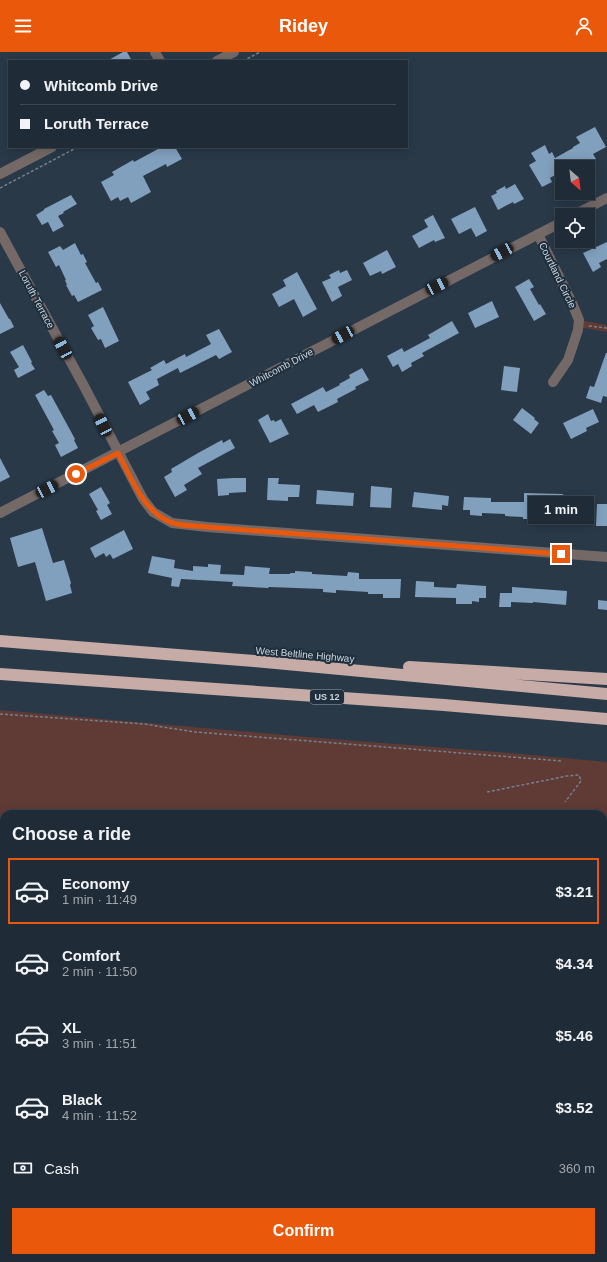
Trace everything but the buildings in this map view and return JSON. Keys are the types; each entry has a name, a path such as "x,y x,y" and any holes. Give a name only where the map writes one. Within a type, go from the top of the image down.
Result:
{"highway":[{"name":"West Beltline Highway","path":"0,641 254,661 607,694"},
{"path":"254,661 445,669 607,679"},
{"name":"US 12","path":"0,674 444,705 607,720"}],"street":[{"path":"218,60 234,52"},
{"path":"0,174 50,148"},
{"path":"588,208 607,198"},
{"name":"Whitcomb Drive","path":"0,513 555,226"},
{"name":"Loruth Terrace","path":"0,232 85,388 143,499 153,512 172,523 207,527 607,557"},
{"name":"Courtland Circle","path":"538,234 579,320 578,330 568,360 553,382"}],"path":[{"path":"245,60 260,52"},
{"path":"0,188 76,148"},
{"path":"578,324 607,328"},
{"path":"0,714 144,724 203,732 562,761"},
{"path":"487,792 579,775 581,781 566,802"}],"shaded area":[{"path":"579,320 607,325 607,332 578,327"},
{"path":"0,710 307,737 607,762 607,810 0,810"}],"route":[{"path":"76,474 118,453 143,499 153,512 172,523 207,527 561,554"}]}
